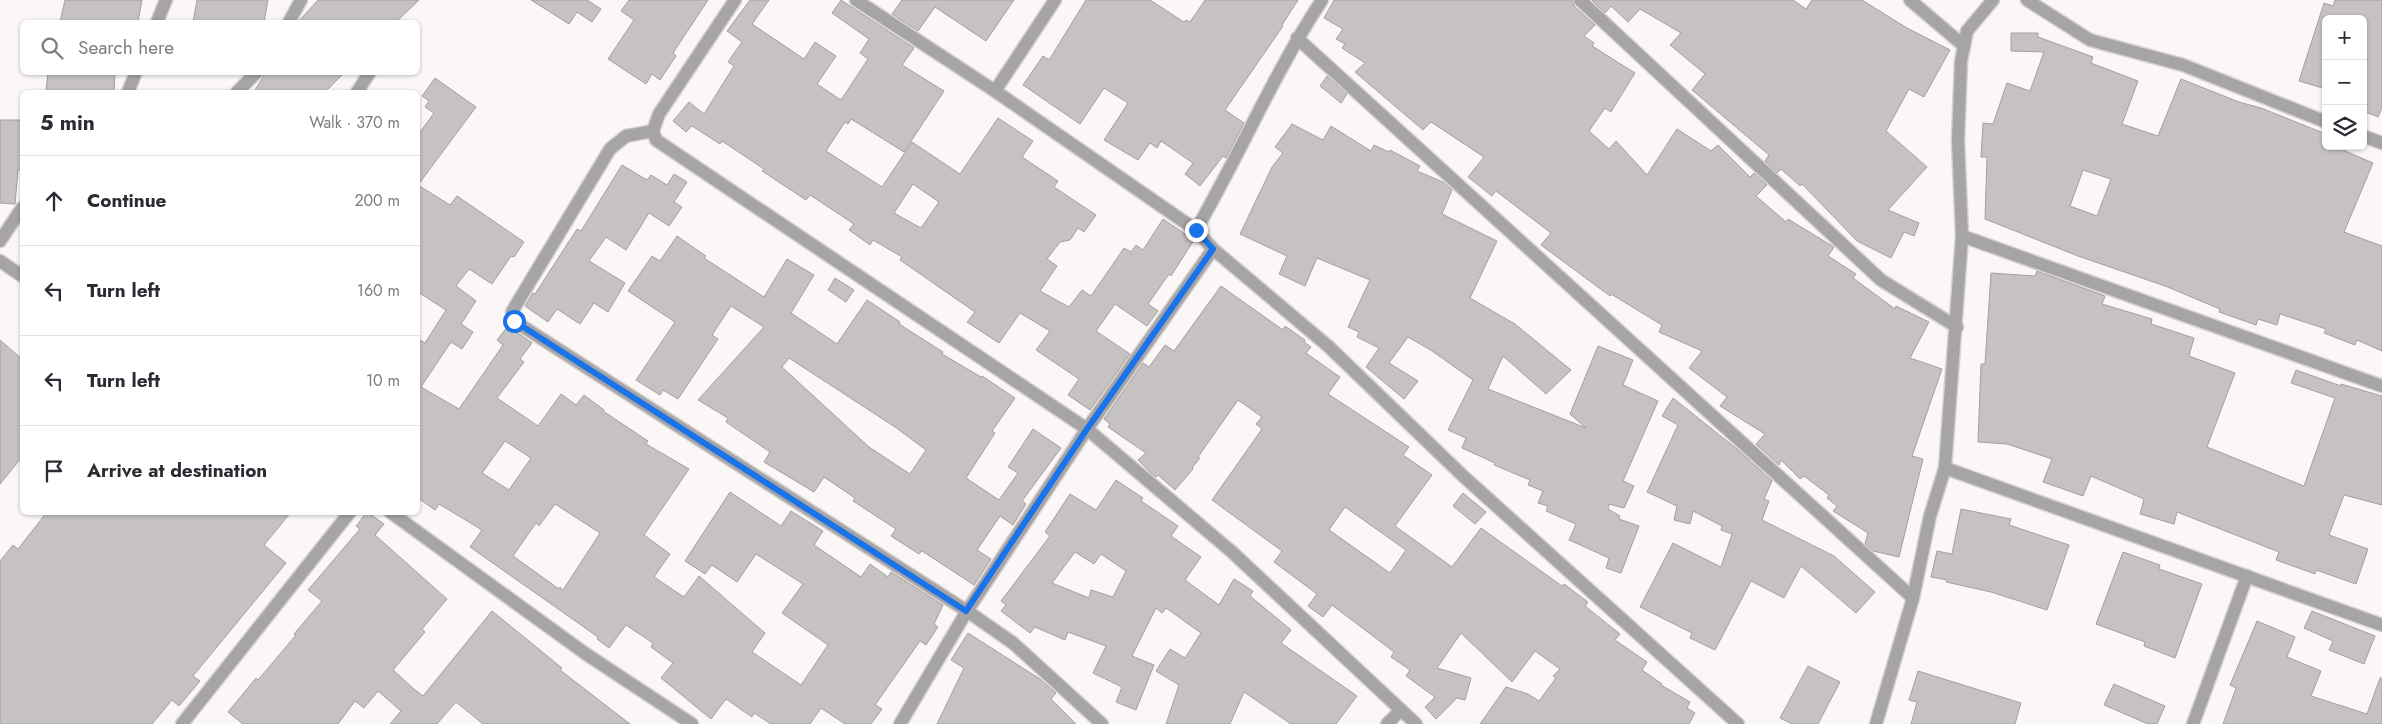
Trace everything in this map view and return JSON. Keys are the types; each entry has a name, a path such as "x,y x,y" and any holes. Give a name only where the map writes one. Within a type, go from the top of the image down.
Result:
{"street":[{"path":"158,20 166,0"},
{"path":"290,20 301,0"},
{"path":"735,0 659,114 653,131 656,140 1087,429 1232,552 1416,724"},
{"path":"856,0 995,91 1196,230 1213,249 1328,346 1462,476 1738,724"},
{"path":"995,91 1055,0"},
{"path":"1196,230 1229,172 1297,38 1322,0"},
{"path":"1580,0 1881,280 1957,327"},
{"path":"1910,0 1964,46"},
{"path":"1876,724 1912,598 1930,516 1945,468 1957,327 1962,236 1958,140 1961,61 1967,31 1993,0"},
{"path":"2027,0 2090,40 2182,65 2322,120"},
{"path":"1297,38 1912,598"},
{"path":"129,90 135,75"},
{"path":"239,90 255,75"},
{"path":"359,90 368,75"},
{"path":"653,131 626,136 610,148 512,312 514,321 1013,643 1102,724"},
{"path":"2367,137 2382,143"},
{"path":"0,241 20,211"},
{"path":"1962,236 2382,386"},
{"path":"900,724 966,611 1087,429 1213,249"},
{"path":"0,261 20,275"},
{"path":"1945,468 2382,624"},
{"path":"182,724 348,515"},
{"path":"394,515 586,654 692,724"},
{"path":"2193,724 2247,576"},
{"path":"1387,724 1401,710"}],"building":[{"path":"65,0 142,0 138,20 60,20"},
{"path":"197,0 268,0 264,20 193,20"},
{"path":"318,0 419,0 398,20 300,20"},
{"path":"531,0 587,0 601,9 592,22 577,12 569,24"},
{"path":"629,0 708,0 673,53 676,56 660,80 652,74 646,84 608,59 634,20 621,11"},
{"path":"750,0 769,0 752,24 804,59 815,42 836,56 817,84 841,100 868,59 860,53 869,39 832,13 841,0 914,48 902,65 944,91 904,152 851,119 848,124 845,122 826,151 882,187 912,142 960,174 998,118 1033,141 1022,157 1058,181 1054,187 1096,215 1084,232 1078,228 1070,240 1060,242 1047,259 1057,266 1040,291 1069,307 1082,290 1091,296 1124,248 1131,252 1136,245 1143,250 1163,219 1194,240 1171,276 1169,274 1148,304 1158,311 1147,326 1115,304 1096,331 1130,354 1090,410 1068,395 1079,379 1036,350 1050,331 1020,313 999,343 967,322 975,312 900,260 902,257 873,240 870,245 849,230 854,224 810,195 806,200 762,171 764,169 722,141 720,144 692,126 686,132 673,121 689,102 704,114 734,66 728,62 742,42 727,31","holes":["913,184 939,202 921,228 894,213"]},
{"path":"902,0 1014,0 986,41 935,7 918,31 892,14"},
{"path":"1086,0 1150,0 1184,22 1186,20 1190,22 1205,0 1298,0 1283,26 1225,110 1244,123 1226,158 1223,156 1200,186 1185,174 1193,163 1161,141 1157,148 1150,143 1138,160 1104,140 1128,103 1104,88 1080,124 1023,85 1043,56 1049,60"},
{"path":"1334,0 1572,0 1574,6 1595,25 1584,36 1594,43 1592,46 1635,73 1611,112 1605,108 1589,131 1609,149 1616,141 1647,175 1677,129 1711,151 1718,145 1750,177 1754,173 1767,185 1756,196 1786,222 1788,219 1834,247 1828,256 1856,274 1853,278 1895,309 1896,306 1929,322 1910,358 1942,369 1912,456 1923,459 1899,557 1873,551 1865,544 1868,533 1833,511 1837,506 1827,498 1829,495 1804,476 1800,479 1781,460 1779,465 1756,444 1765,434 1720,406 1727,397 1689,368 1702,351 1659,332 1662,325 1611,294 1610,296 1541,245 1551,233 1496,191 1492,196 1468,177 1484,157 1431,122 1423,130 1355,72 1365,63 1342,48 1345,44 1336,39 1343,29 1324,18"},
{"path":"1592,0 1793,0 1806,9 1812,0 1862,0 1907,28 1950,50 1924,97 1909,89 1886,131 1927,167 1888,210 1919,223 1914,236 1904,232 1891,258 1857,241 1802,184 1800,186 1781,169 1777,173 1765,161 1769,155 1692,90 1705,74 1670,45 1681,33 1640,9 1628,22 1611,6 1605,13"},
{"path":"2335,0 2382,0 2382,108 2378,117 2367,113 2367,15 2322,15 2322,88 2299,81 2324,3 2333,6"},
{"path":"2011,33 2038,33 2038,37 2093,57 2091,63 2138,81 2122,124 2158,136 2181,79 2322,132 2322,150 2343,150 2373,163 2344,232 2382,246 2382,351 2357,340 2355,345 2324,333 2326,329 2280,314 2277,325 2258,319 2256,325 2219,312 2220,309 2165,286 2078,256 1985,219 1987,157 1981,157 1983,123 1993,124 2007,83 2030,91 2044,52 2011,51","holes":["2083,170 2111,179 2097,216 2070,206"]},
{"path":"48,75 115,75 114,90 46,90"},
{"path":"264,75 342,75 327,90 255,90"},
{"path":"1327,76 1347,94 1341,103 1320,86"},
{"path":"435,78 476,107 420,182 420,132 434,113 425,107 429,101 422,96"},
{"path":"0,120 20,120 20,170 18,170 15,204 0,203"},
{"path":"1292,124 1323,140 1331,126 1371,151 1374,145 1389,152 1390,150 1420,166 1417,171 1443,182 1452,190 1442,214 1497,241 1470,298 1515,324 1571,370 1546,394 1503,356 1488,389 1586,428 1570,414 1598,346 1633,360 1623,385 1658,401 1623,481 1634,486 1624,508 1609,504 1608,509 1620,516 1619,519 1639,526 1621,573 1606,568 1609,558 1569,540 1576,524 1546,511 1548,506 1538,503 1543,491 1528,485 1530,480 1494,465 1495,463 1462,448 1466,438 1448,430 1473,380 1432,351 1408,337 1389,363 1418,381 1404,399 1366,367 1379,348 1357,337 1359,332 1348,327 1370,280 1317,258 1305,286 1279,274 1287,256 1240,234 1272,167 1283,153 1275,147"},
{"path":"622,165 647,180 651,175 667,185 674,174 687,182 674,202 682,207 669,226 649,213 626,250 606,237 589,261 625,283 608,312 594,303 580,324 557,309 548,322 525,306 533,293 535,294 577,229 581,231"},
{"path":"420,186 450,205 457,196 524,242 514,257 511,256 492,284 469,269 456,286 476,301 461,324 473,332 462,349 451,342 421,387 459,409 503,345 497,340 508,326 532,343 520,359 524,362 497,398 538,426 561,394 576,405 584,395 603,411 648,441 646,444 689,469 644,535 670,554 654,577 684,597 699,576 765,633 752,652 801,685 828,645 782,613 803,584 756,554 737,582 712,565 705,574 685,561 730,492 781,526 791,511 823,531 814,545 861,577 870,564 888,577 891,572 943,605 934,624 938,627 926,645 920,641 875,705 882,709 871,724 845,724 821,708 810,724 771,724 754,713 752,717 726,699 711,719 661,678 673,663 651,647 653,643 626,625 609,648 597,639 598,637 470,547 482,530 439,504 435,510 420,499 420,340 425,343 446,310 420,293","holes":["505,441 531,458 509,490 482,473","555,504 600,533 563,590 513,556 536,523 539,526"]},
{"path":"677,236 706,256 704,258 764,297 787,259 814,275 791,313 837,344 867,300 900,322 899,324 943,352 942,354 982,376 1015,398 992,431 995,433 966,478 999,500 1018,473 1008,467 1033,429 1061,448 1022,501 1026,504 1013,525 1000,516 977,550 991,559 974,585 922,551 919,554 891,536 896,529 853,501 855,498 824,477 814,492 764,462 770,452 726,422 728,418 698,400 764,327 731,306 712,335 718,339 678,399 663,390 660,395 636,380 675,322 628,291 652,256 660,261","holes":["789,358 895,427 926,450 910,474 869,447 782,367"]},
{"path":"2037,271 2105,296 2102,304 2152,319 2151,324 2194,338 2189,356 2235,373 2207,447 2304,486 2335,398 2291,383 2296,370 2341,386 2341,384 2382,396 2382,505 2344,495 2329,535 2368,549 2356,584 2316,570 2315,574 2276,560 2279,552 2177,512 2174,524 2140,514 2144,499 2091,476 2083,496 2043,482 2052,459 2007,444 1978,442 1981,364 1985,364 1991,273 2035,276"},
{"path":"835,278 854,290 846,302 828,290"},
{"path":"1221,286 1283,330 1285,326 1305,340 1304,342 1311,347 1306,353 1340,377 1328,394 1409,447 1403,455 1432,475 1395,526 1452,567 1481,528 1562,586 1564,584 1588,602 1585,606 1620,634 1615,640 1647,662 1642,670 1661,685 1690,702 1687,708 1695,713 1689,724 1480,724 1506,687 1528,694 1539,701 1556,678 1553,676 1560,669 1535,651 1512,682 1461,633 1437,668 1471,678 1465,700 1457,698 1436,719 1425,707 1435,697 1406,676 1410,670 1391,657 1394,652 1332,605 1323,617 1308,606 1317,594 1274,562 1282,551 1212,500 1262,429 1256,424 1262,417 1238,400 1198,457 1200,458 1193,469 1175,490 1158,475 1156,477 1153,475 1138,460 1146,453 1108,427 1110,424 1104,419 1143,363 1149,367 1165,345 1174,351","holes":["1345,507 1406,550 1390,573 1329,530"]},
{"path":"0,340 20,357 20,459 0,484"},
{"path":"1673,398 1737,449 1772,481 1764,499 1769,501 1762,520 1834,556 1875,592 1856,613 1801,566 1784,598 1751,581 1715,650 1690,638 1692,633 1640,607 1673,543 1721,567 1732,534 1721,530 1722,526 1693,511 1690,524 1674,520 1677,506 1647,492 1678,425 1662,416"},
{"path":"1116,480 1143,498 1141,501 1178,526 1171,536 1201,557 1185,580 1219,605 1234,579 1253,591 1250,596 1291,630 1281,643 1357,696 1336,724 1291,724 1244,692 1230,724 1166,724 1179,685 1156,671 1170,649 1185,658 1201,633 1166,608 1162,613 1156,608 1132,656 1154,665 1136,710 1116,702 1122,687 1093,673 1106,646 1068,632 1065,640 1035,627 1030,633 1001,611 1006,605 1001,601 1050,536 1045,532 1070,494 1096,510","holes":["1075,552 1094,564 1101,554 1126,571 1113,597 1091,590 1089,598 1052,583"]},
{"path":"1463,493 1486,512 1475,524 1453,506"},
{"path":"1961,509 2011,519 2009,525 2069,545 2047,610 1991,592 1931,577 1937,551 1952,554"},
{"path":"45,515 289,515 264,545 286,563 193,676 200,681 179,706 172,700 152,724 0,724 0,561 13,545 18,549"},
{"path":"365,515 371,515 384,524 375,535 447,599 422,629 425,632 393,670 423,696 492,611 562,668 560,670 630,724 483,724 456,702 437,724 390,724 401,711 378,691 364,708 355,701 338,724 243,724 228,712 256,678 258,680 322,601 308,590 360,529 356,526"},
{"path":"2123,552 2160,565 2159,569 2202,584 2175,658 2144,646 2145,642 2096,624"},
{"path":"2312,611 2375,636 2364,664 2329,650 2333,641 2304,628"},
{"path":"2257,621 2295,637 2287,657 2321,671 2311,696 2367,714 2380,678 2382,678 2382,724 2223,724 2236,688 2230,685"},
{"path":"968,633 1040,679 1056,693 1051,699 1076,724 937,724 964,668 951,660"},
{"path":"1808,666 1840,682 1818,724 1792,724 1780,718"},
{"path":"1918,671 2021,703 2015,724 1911,724 1917,702 1909,700"},
{"path":"2114,684 2165,706 2157,724 2148,724 2104,705"}],"route":[{"path":"514,321 966,611 1087,429 1213,249 1196,230"}]}
